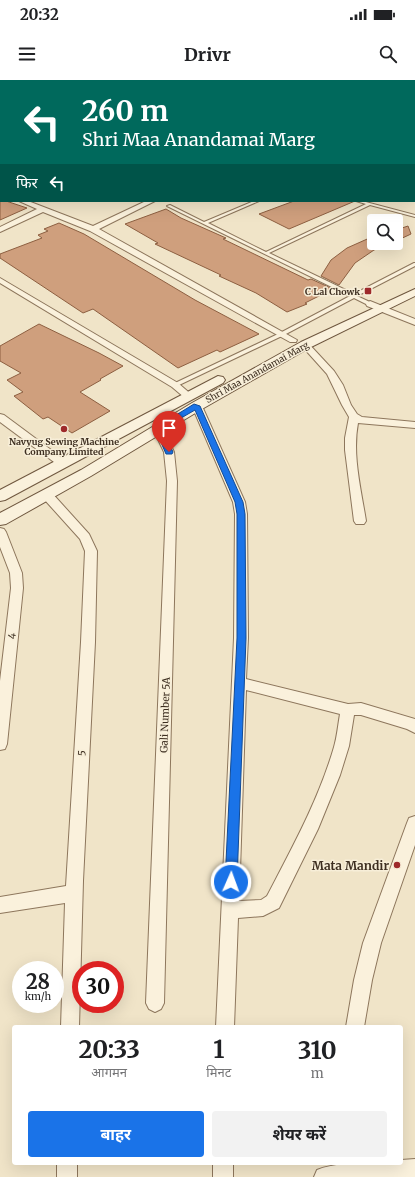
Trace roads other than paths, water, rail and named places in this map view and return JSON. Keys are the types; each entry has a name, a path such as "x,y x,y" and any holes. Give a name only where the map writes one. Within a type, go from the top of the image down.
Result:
{"main road":[{"name":"Shri Maa Anandamai Marg","path":"376,307 415,279"},
{"name":"Shri Maa Anandamai Marg","path":"0,496 62,463 192,401 293,339 415,292"},
{"name":"Shri Maa Anandamai Marg","path":"0,520 86,473 158,428 192,401"}],"street":[{"path":"25,202 93,230 293,339 331,373 343,394 350,414 359,420 415,425"},
{"path":"93,230 150,202"},
{"path":"0,230 43,209"},
{"path":"0,280 175,385 192,401 239,502 241,514 241,638 226,1025"},
{"path":"376,307 415,322"},
{"path":"0,417 62,463"},
{"path":"354,417 350,438 350,450 360,521"},
{"name":"Gali Number 5A","path":"155,1003 172,481 169,452 158,428"},
{"name":"5","path":"46,495 85,537 91,551 87,685 79,795 70,1025"},
{"name":"4","path":"0,532 16,573 17,588 0,744"},
{"path":"239,683 349,710 353,708 361,709 414,725"},
{"path":"230,910 262,908 273,902 312,824 332,776 342,746 347,713 349,710"},
{"path":"355,1025 363,980 372,943 415,823"},
{"path":"0,905 75,893"},
{"path":"67,1165 67,1177"},
{"path":"223,1165 223,1177"},
{"path":"324,1177 358,1171 415,1169"}],"lane":[{"path":"205,223 255,202"},
{"path":"362,202 415,216"},
{"path":"267,253 369,204"},
{"path":"169,206 376,307"},
{"path":"175,385 293,339 355,296 415,264"}],"place":[{"name":"C Lal Chowk","path":"368,291"},
{"name":"Navyug Sewing Machine Company Limited","path":"64,429"},
{"name":"Mata Mandir","path":"397,865"}]}
